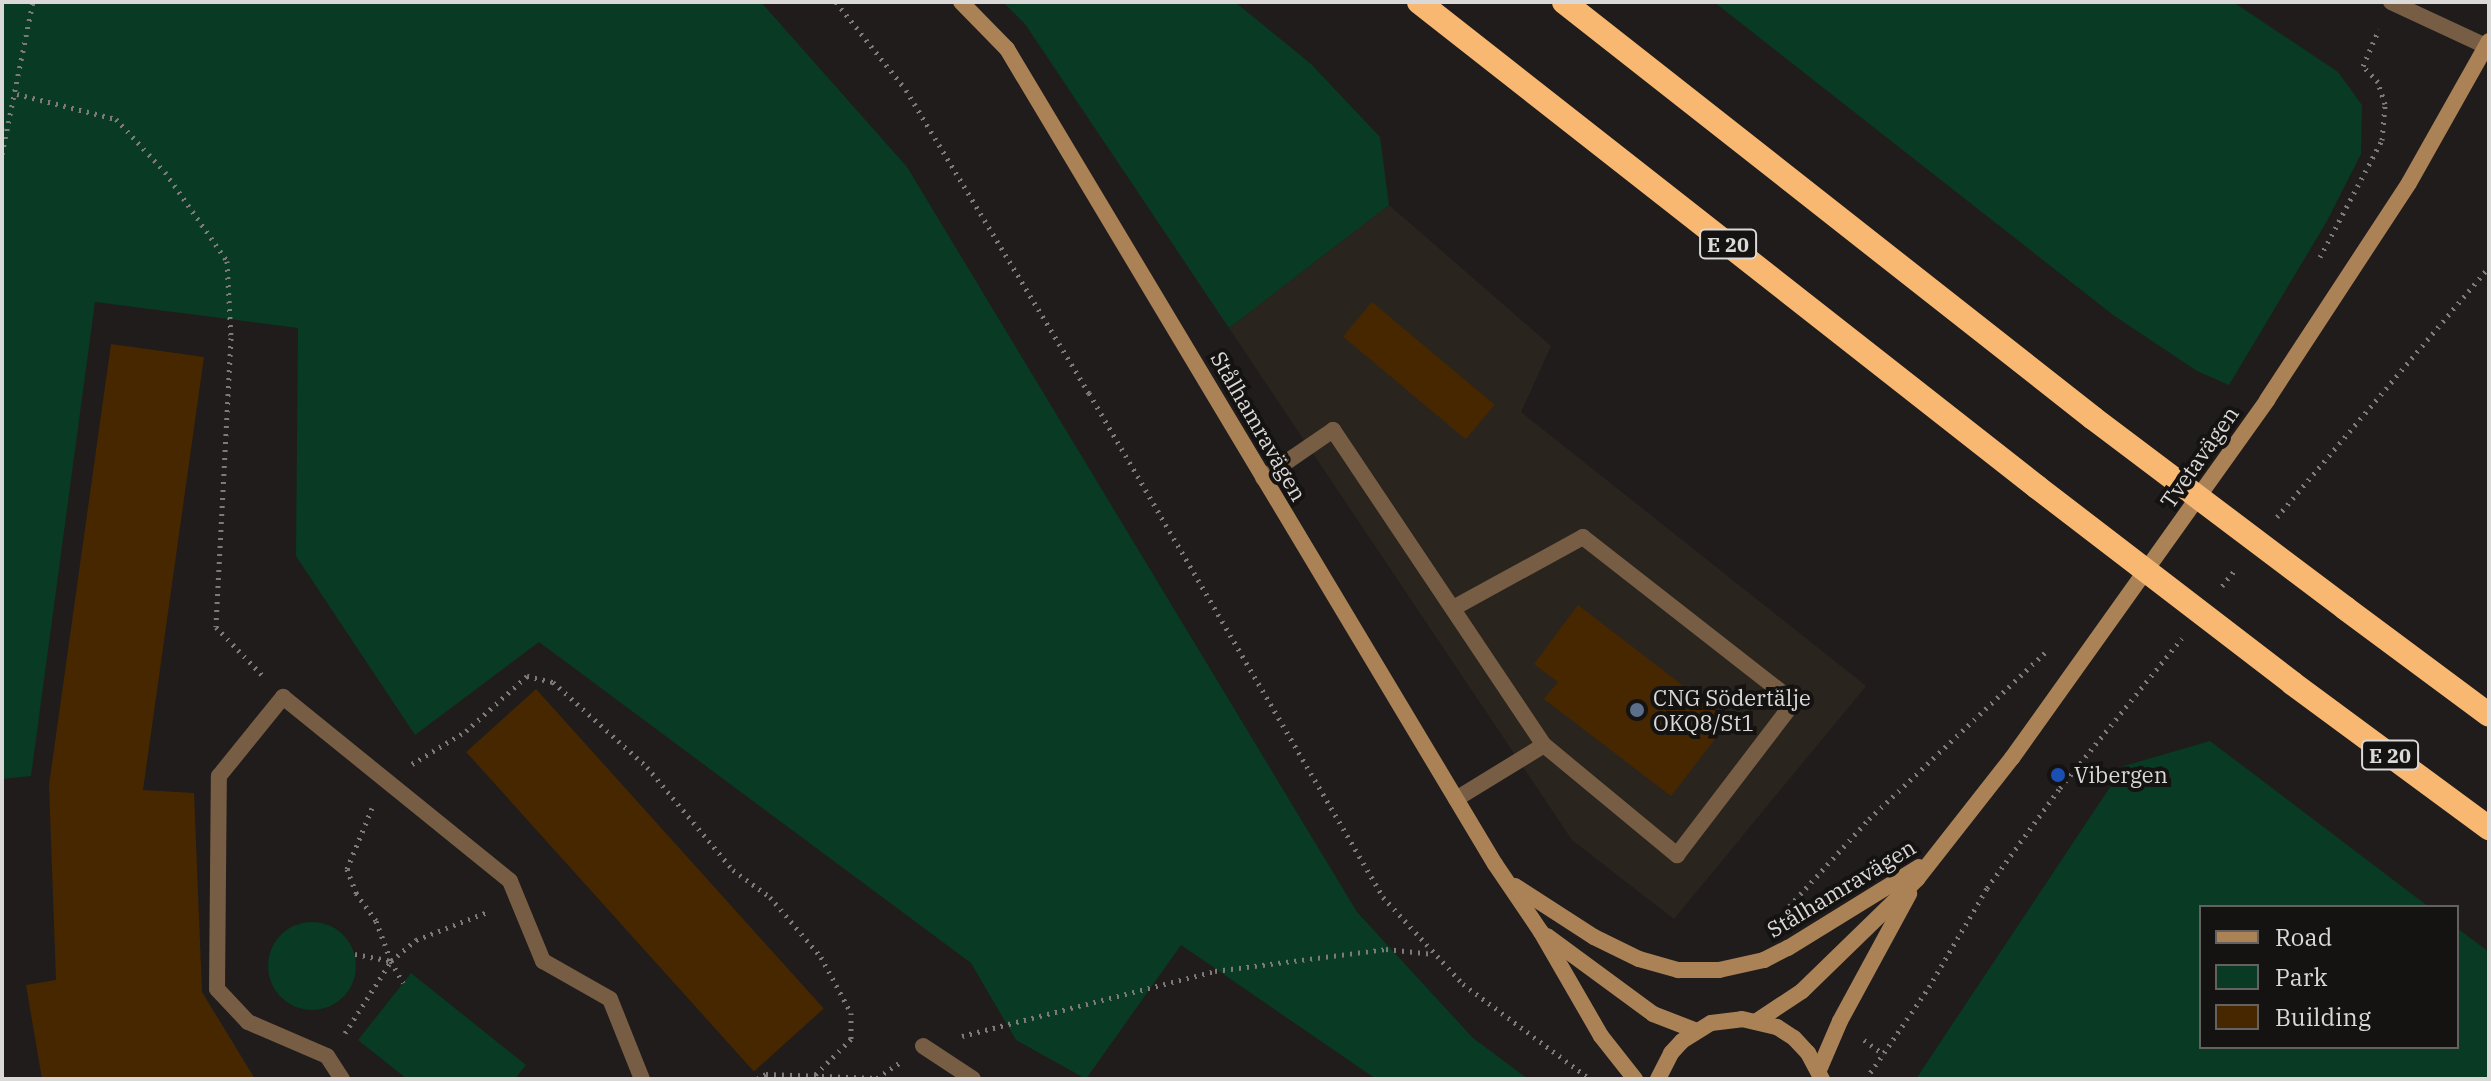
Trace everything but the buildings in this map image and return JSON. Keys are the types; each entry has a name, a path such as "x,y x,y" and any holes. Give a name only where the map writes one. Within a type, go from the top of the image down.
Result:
{"highway":[{"name":"E 20","path":"1419,2 2037,487 2292,683 2489,828"},
{"path":"1564,2 2093,418 2489,715"}],"main road":[{"name":"Stålhamravägen","path":"961,2 1007,49 1456,799 1541,932 1601,1036 1635,1079"},
{"name":"Tvetavägen","path":"1757,1021 1802,991 1917,879 2012,758 2267,400 2409,183 2488,43"},
{"name":"Stålhamravägen","path":"1508,882 1594,937 1639,959 1678,970 1719,970 1764,960 1788,948 1934,858"},
{"name":"Tvetavägen","path":"1820,1074 1840,1021 1917,879"},
{"name":"Stålhamravägen","path":"1541,932 1653,1014 1697,1031"},
{"path":"1658,1079 1671,1053 1697,1031 1727,1020 1757,1021 1794,1038 1820,1074"}],"street":[{"path":"2391,2 2488,43"},
{"path":"1263,478 1333,430 1455,607 1544,745 1677,855 1794,702 1583,537 1455,607"},
{"path":"342,1079 327,1056 248,1022 217,989 219,776 283,697 510,881 543,961 610,999 642,1079"},
{"path":"1456,799 1544,745"},
{"path":"923,1046 973,1079"}],"path":[{"path":"2,154 17,94 33,2"},
{"path":"836,2 906,90 1089,393 1383,897 1463,984 1590,1079"},
{"path":"2313,270 2382,140 2385,104 2378,82 2363,66 2391,2"},
{"path":"17,94 116,119 165,172 227,261 231,338 216,627 283,697"},
{"path":"2268,529 2317,466 2489,267"},
{"path":"2219,591 2239,566"},
{"path":"1866,1079 1929,987 1987,888 2060,788 2190,628"},
{"path":"1779,918 1869,819 2060,639"},
{"path":"403,983 376,921 356,893 347,869 386,780 466,731 527,676 553,682 647,767 733,870 770,897 825,964 851,1013 851,1039 814,1076"},
{"path":"327,1056 355,1021 391,961 416,940 518,900"},
{"path":"923,1046 1215,971 1386,949 1435,955"},
{"path":"355,954 391,961"},
{"path":"757,1079 766,1074 877,1079"}],"shaded area":[{"path":"1389,205 1551,346 1521,412 1866,686 1674,919 1572,840 1229,328"}],"green space":[{"path":"2,2 761,2 907,167 1357,912 1473,1038 1528,1079 1376,1079 1181,945 1086,1079 1016,1040 971,963 539,642 415,735 296,556 298,328 95,302 31,776 2,779"},
{"path":"1003,2 1235,2 1311,64 1380,137 1389,205 1229,328 1025,24"},
{"path":"1714,2 2233,2 2338,72 2362,105 2361,154 2327,221 2229,385 2197,371 2113,315"},
{"path":"2210,741 2426,905 2199,905 2199,1049 2459,1049 2459,930 2489,952 2489,1079 1916,1079 2124,766"},
{"path":"312,922 337,929 349,941 356,966 349,991 337,1003 312,1010 287,1003 275,991 268,966 275,941 287,929"},
{"path":"411,973 526,1065 515,1079 407,1079 358,1040"}],"place":[{"name":"CNG Södertälje OKQ8/St1","path":"1637,710"},
{"name":"Vibergen","path":"2058,775"}]}
